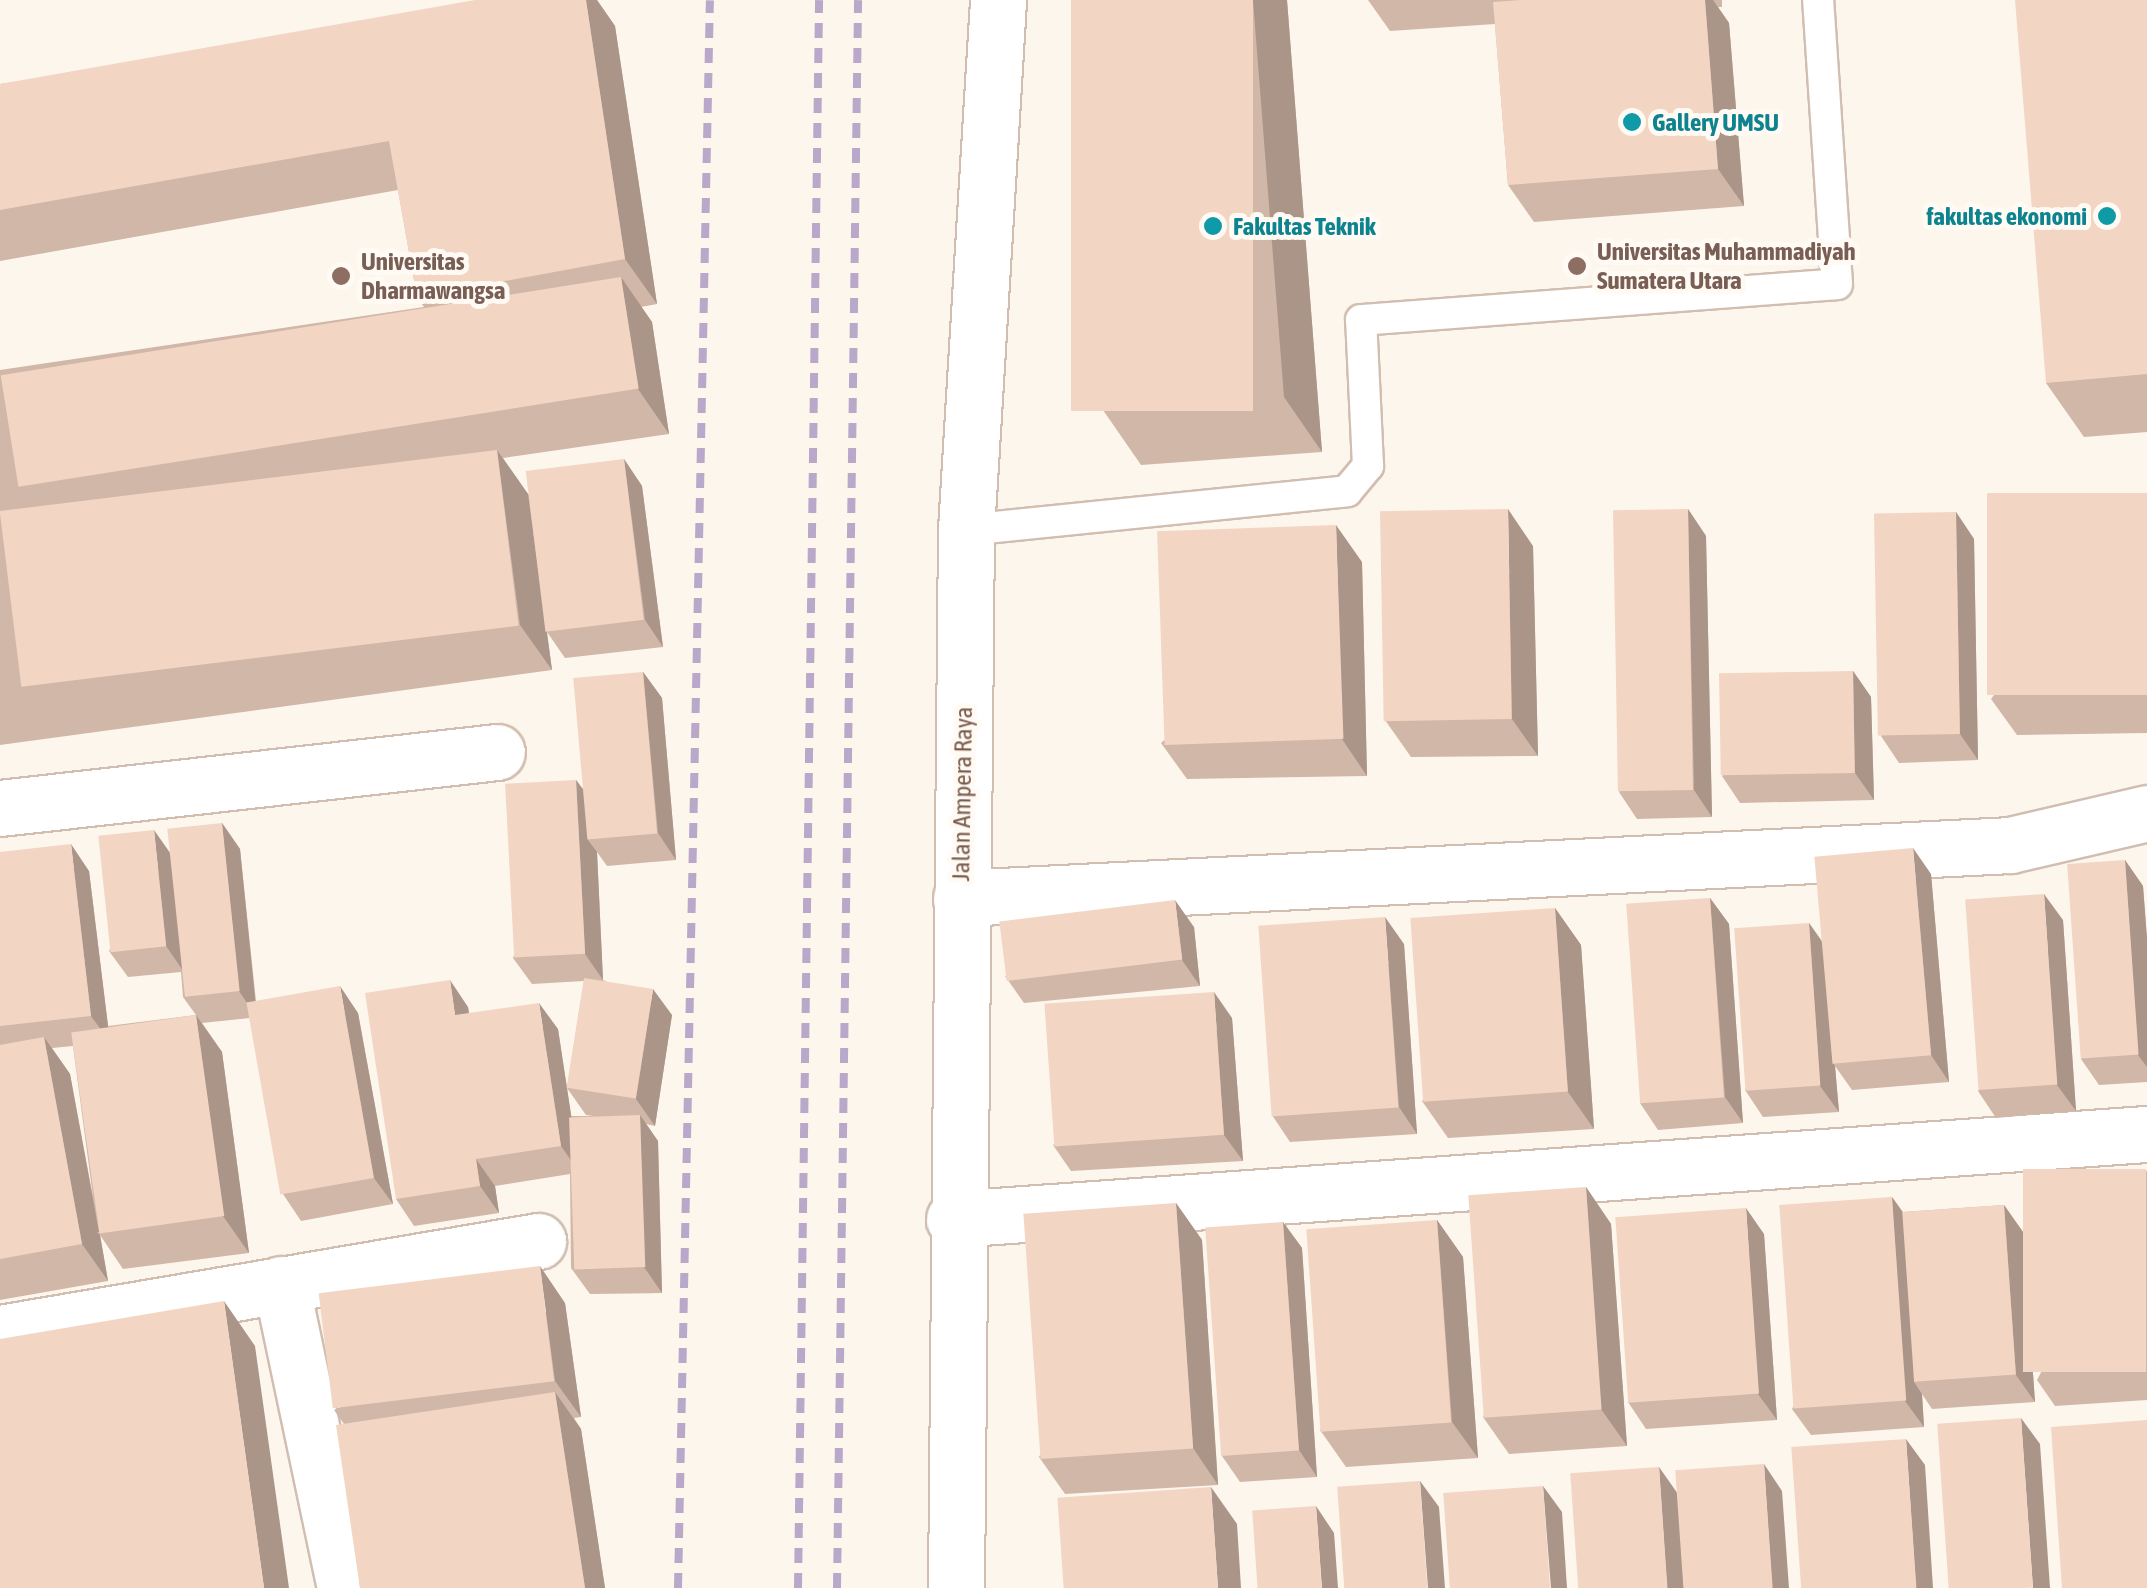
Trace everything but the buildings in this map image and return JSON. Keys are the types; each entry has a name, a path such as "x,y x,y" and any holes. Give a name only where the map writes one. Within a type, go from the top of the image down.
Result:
{"street":[{"name":"Jalan Ampera Raya","path":"956,1588 954,1218 966,530 998,0"},
{"path":"0,808 496,752"},
{"path":"961,898 2010,845 2147,812"},
{"path":"954,1218 2147,1134"},
{"path":"0,1332 538,1241"},
{"path":"281,1284 344,1588"}],"lane":[{"path":"966,530 1347,491 1368,466 1360,320 1837,284 1818,0"}],"railway":[{"path":"678,1588 710,0"},
{"path":"798,1588 819,0"},
{"path":"837,1588 858,0"}],"place":[{"name":"Gallery UMSU","path":"1632,122"},
{"name":"fakultas ekonomi","path":"2107,216"},
{"name":"Fakultas Teknik","path":"1213,226"},
{"name":"Universitas Muhammadiyah Sumatera Utara","path":"1577,266"},
{"name":"Universitas Dharmawangsa","path":"341,276"}]}
